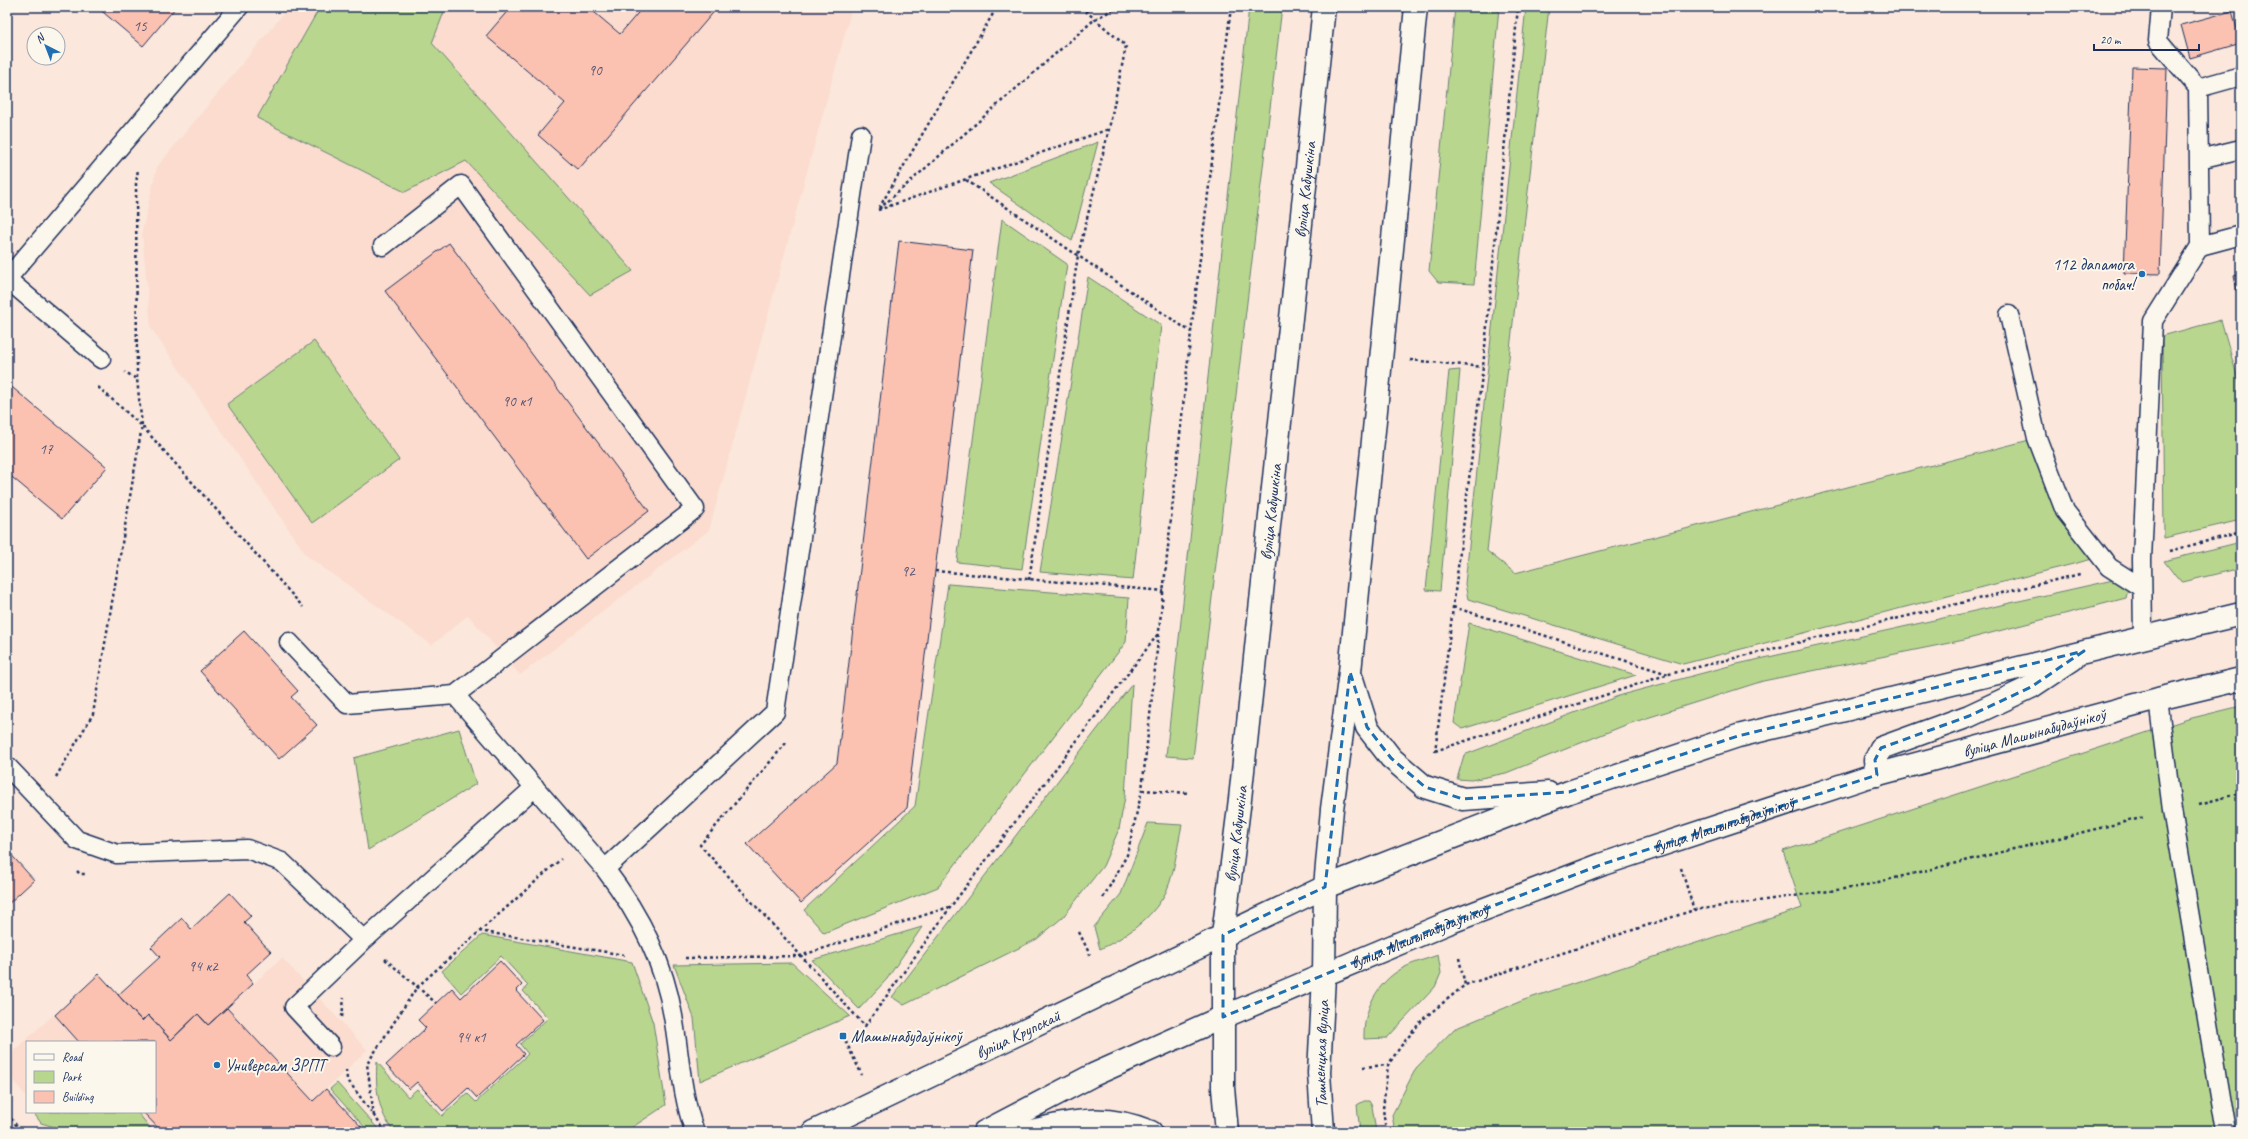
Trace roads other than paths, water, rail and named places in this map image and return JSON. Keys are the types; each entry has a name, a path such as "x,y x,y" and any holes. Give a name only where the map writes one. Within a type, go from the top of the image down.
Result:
{"main road":[{"name":"вуліца Кабушкіна","path":"1222,1017 1223,935 1240,799 1324,7"},
{"path":"1324,976 1325,888 1332,809 1350,672 1416,7"},
{"path":"1223,935 1325,888 1570,792 1738,736 2241,614"},
{"path":"1877,775 1874,760 1881,748 1969,716 2032,687 2084,651"},
{"path":"1350,672 1367,727 1390,758 1425,787 1463,799 1570,792"},
{"name":"вуліца Машынабудаўнікоў","path":"1222,1017 1324,976 1448,923 1603,864 1672,840 1877,775 2158,699 2241,679"},
{"name":"вуліца Крупскай","path":"813,1132 1223,935"},
{"name":"Ташкенцкая вуліца","path":"1323,1132 1319,1073 1324,976"},
{"path":"984,1132 1092,1075 1222,1017 1223,1088 1227,1132"},
{"path":"1027,1132 1061,1124 1101,1119 1132,1125 1150,1132"}],"lane":[{"path":"102,359 7,279 239,7"},
{"path":"2142,637 2142,559 2153,321 2200,246 2198,88 2158,41 2161,7"},
{"path":"2198,88 2241,76"},
{"path":"605,869 775,712 861,135"},
{"path":"2199,159 2241,149"},
{"path":"288,642 348,704 455,694 695,509 461,185 383,246"},
{"path":"2200,246 2241,235"},
{"path":"2009,315 2037,438 2065,511 2109,567 2142,588"},
{"path":"455,694 605,869 620,888 644,927 657,958 673,1014 686,1108 695,1132"},
{"path":"2158,699 2172,810 2226,1132"},
{"path":"7,766 40,803 77,840 117,854 247,849 282,862 364,940"},
{"path":"331,1047 294,1007 364,940 535,788"}],"place":[{"name":"112 дапамога побач!","path":"2142,274"},
{"name":"Машынабудаўнікоў","path":"843,1036"},
{"name":"Универсам ЗРПТ","path":"217,1065"}]}
